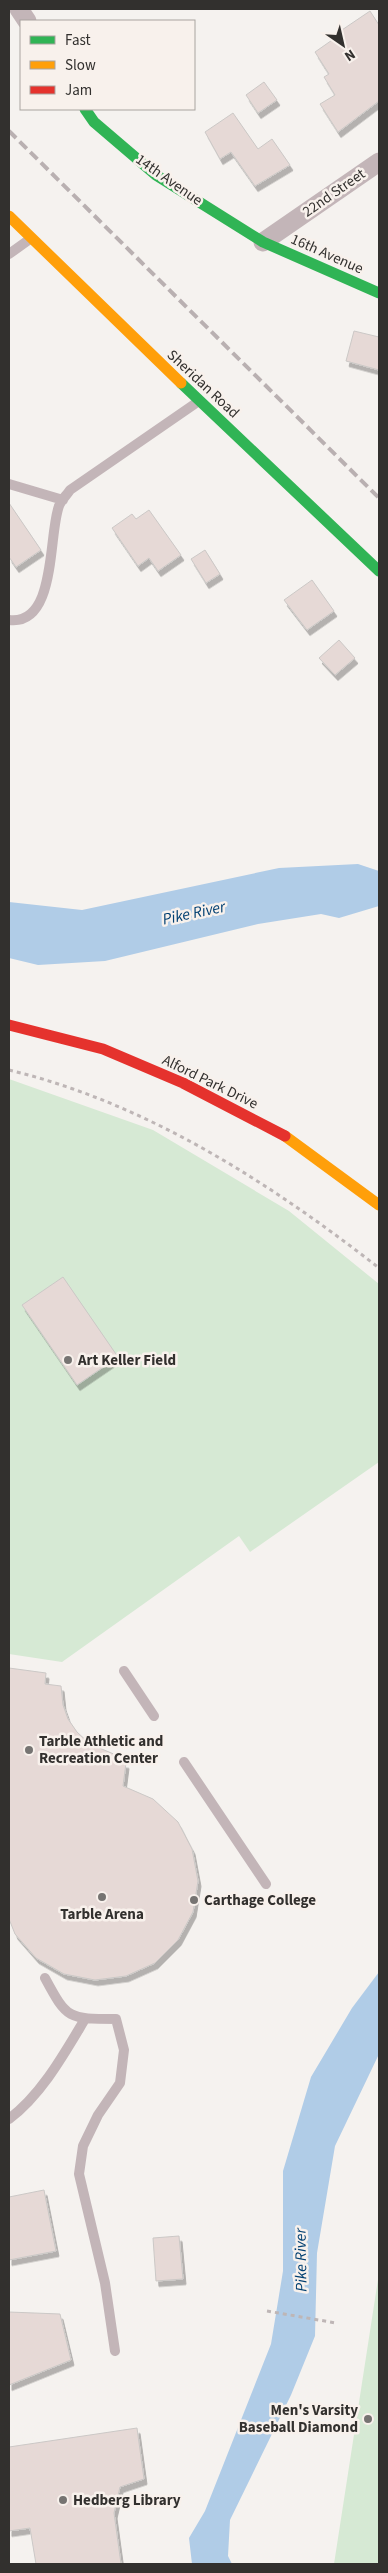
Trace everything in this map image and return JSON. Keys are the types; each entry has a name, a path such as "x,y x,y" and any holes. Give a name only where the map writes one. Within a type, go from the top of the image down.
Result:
{"street":[{"path":"19,9 26,20"},
{"name":"14th Avenue","path":"86,110 94,122 156,175 263,242"},
{"name":"22nd Street","path":"263,242 379,162"},
{"name":"Sheridan Road","path":"9,216 200,401 379,570"},
{"name":"16th Avenue","path":"263,242 379,292"},
{"name":"Alford Park Drive","path":"9,1024 103,1049 183,1083 292,1139 379,1205"}],"lane":[{"path":"9,254 31,238"},
{"path":"9,620 16,621 33,614 43,596 59,506 70,490 200,401"},
{"path":"9,484 63,500"},
{"path":"124,1671 154,1716"},
{"path":"184,1762 266,1884"},
{"path":"45,1978 64,2011 85,2019 116,2019 124,2050 120,2082 98,2116 83,2146 78,2174 106,2283 115,2351"},
{"path":"9,2119 23,2108 63,2056 85,2019"}],"path":[{"path":"9,1070 37,1077 166,1128 242,1170 312,1216 379,1268"},
{"path":"267,2311 336,2323"}],"green space":[{"path":"9,1079 153,1130 289,1211 379,1284 379,1462 250,1552 239,1536 62,1662 9,1654"},
{"name":"Men's Varsity Baseball Diamond","path":"379,2273 379,2564 334,2564"}],"water":[{"name":"Pike River","path":"358,864 379,871 379,906 339,918 321,914 258,924 105,961 38,965 9,958 9,902 82,910 279,868"},
{"name":"Pike River","path":"379,1972 379,2054 335,2146 317,2253 315,2336 291,2395 230,2520 228,2556 232,2564 192,2564 189,2538 205,2511 271,2344 283,2271 283,2171 311,2077 352,2008"}],"building":[{"path":"370,11 379,25 379,101 338,132 320,104 335,95 324,77 329,74 315,52 335,38 333,36"},
{"path":"264,82 277,100 258,113 246,95"},
{"path":"233,113 258,149 272,139 290,165 255,186 231,152 220,159 205,132"},
{"path":"354,331 379,337 379,370 346,361"},
{"path":"9,503 41,550 16,567 9,557"},
{"path":"149,510 181,555 158,571 149,558 138,566 112,528 132,514 136,519"},
{"path":"205,550 220,574 206,583 191,559"},
{"path":"312,580 334,611 307,630 284,600"},
{"path":"339,640 355,658 335,675 319,658"},
{"path":"63,1277 118,1357 77,1385 22,1305"},
{"name":"Tarble Arena","path":"9,1668 46,1673 45,1684 61,1686 63,1705 68,1719 77,1732 90,1744 116,1755 115,1762 126,1763 123,1786 153,1799 178,1822 192,1849 198,1881 193,1912 178,1940 155,1963 126,1976 95,1980 64,1974 36,1958 15,1934 9,1919"},
{"path":"44,2190 56,2251 9,2260 9,2197"},
{"path":"179,2236 183,2279 156,2281 153,2238"},
{"path":"9,2312 60,2314 71,2360 9,2385"},
{"name":"Hedberg Library","path":"137,2428 144,2479 120,2487 114,2513 121,2564 36,2564 30,2528 9,2531 9,2447"}],"railway":[{"path":"9,131 379,498"}],"traffic: fast":[{"path":"86,110 94,122 156,175 263,242 379,293"},
{"path":"181,383 379,571"}],"traffic: slow":[{"path":"9,216 181,383"},
{"path":"285,1136 379,1205"}],"traffic: jam":[{"path":"9,1025 103,1049 183,1083 285,1136"}],"place":[{"name":"Art Keller Field","path":"68,1360"},
{"name":"Tarble Athletic and Recreation Center","path":"29,1750"},
{"name":"Tarble Arena","path":"102,1897"},
{"name":"Carthage College","path":"194,1900"},
{"name":"Men's Varsity Baseball Diamond","path":"368,2419"},
{"name":"Hedberg Library","path":"63,2500"}]}
